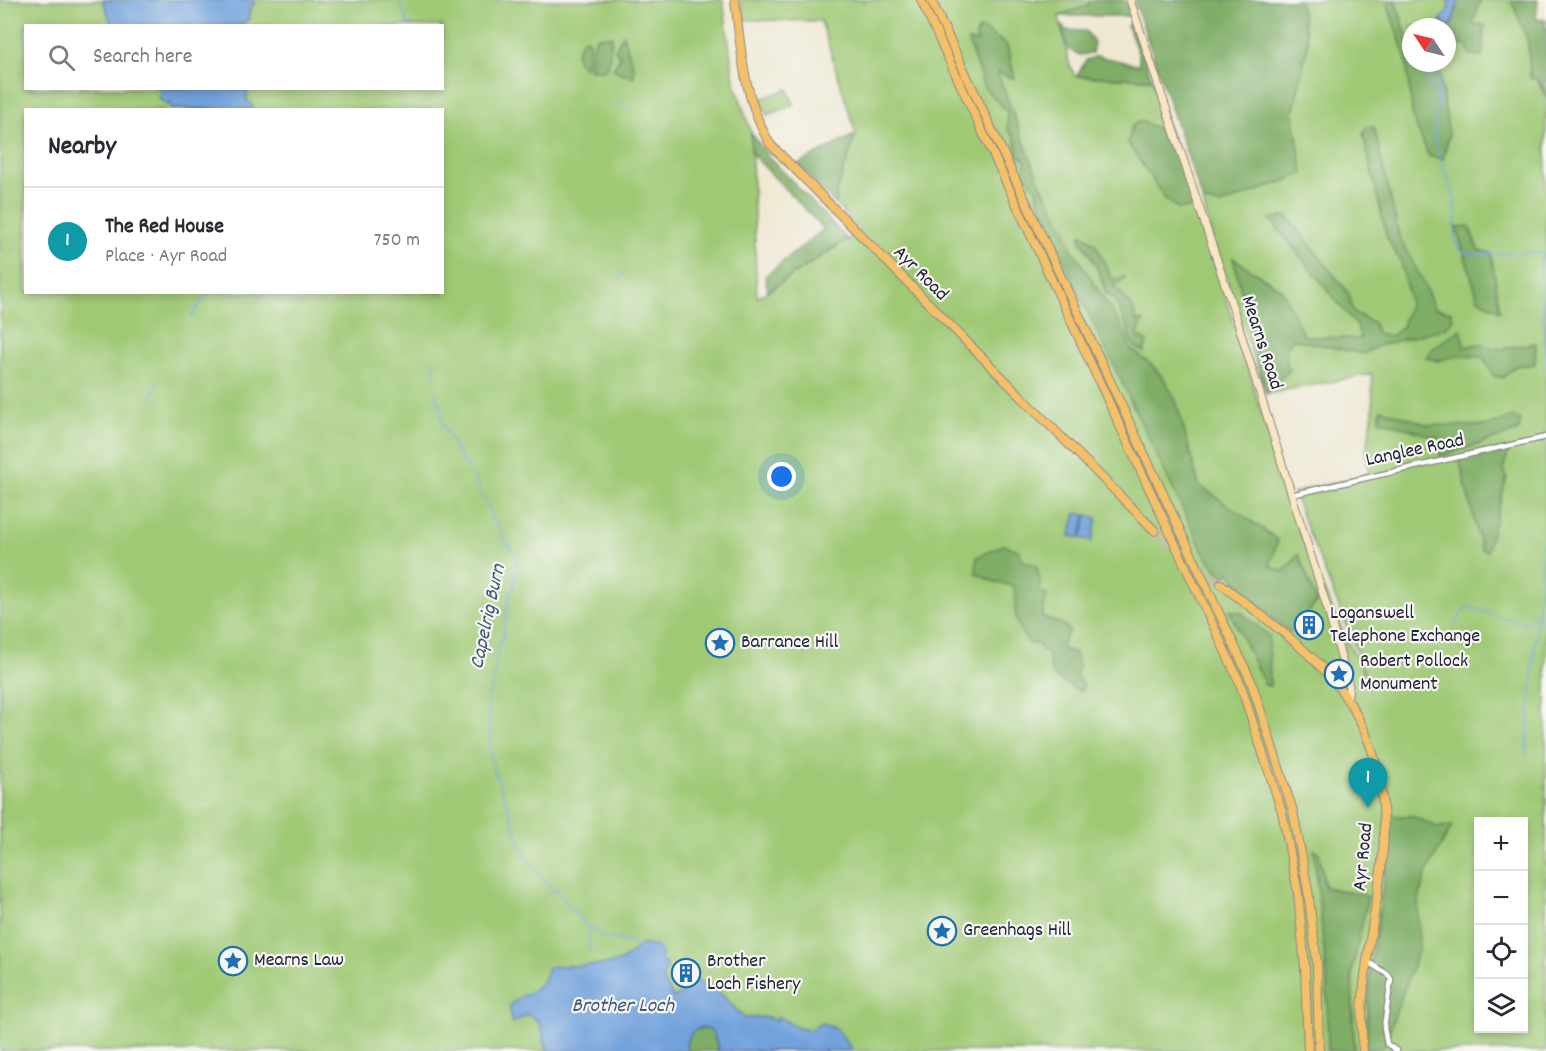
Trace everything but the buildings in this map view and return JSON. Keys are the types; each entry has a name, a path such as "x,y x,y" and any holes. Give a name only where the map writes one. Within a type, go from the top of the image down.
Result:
{"highway":[{"path":"921,0 1240,683 1282,812 1296,882 1305,967 1308,1051"},
{"path":"931,0 1251,681 1293,811 1308,890 1317,964 1319,1051"}],"main road":[{"name":"Ayr Road","path":"735,0 748,95 759,125 770,144 1155,531"},
{"name":"Ayr Road","path":"1221,584 1323,669 1347,700 1371,747 1381,781 1386,818 1385,849 1363,1006 1363,1051"}],"street":[{"name":"Mearns Road","path":"1130,0 1234,311 1328,609 1349,686 1347,700"},
{"name":"Langlee Road","path":"1291,495 1546,437"},
{"path":"1368,962 1391,979 1384,1029 1388,1044 1397,1051"}],"green space":[{"path":"0,0 723,0 734,80 751,133 757,298 861,231 837,206 836,193 856,134 821,21 744,20 740,0 1090,0 1088,5 1059,16 1069,63 1075,76 1152,79 1227,301 1294,519 1337,620 1371,687 1293,493 1369,474 1366,453 1373,413 1372,374 1266,394 1211,233 1203,201 1220,205 1303,174 1293,113 1308,42 1299,0 1522,0 1537,49 1538,82 1546,98 1546,1051 0,1051"},
{"path":"1090,0 1125,0 1131,16 1059,16 1088,5"},
{"path":"1134,0 1299,0 1308,42 1293,113 1303,174 1220,205 1203,201"},
{"path":"1395,0 1402,21 1402,47 1387,3"},
{"path":"1459,0 1481,0 1472,24 1485,25 1482,57 1470,54 1465,45 1456,46 1456,18 1454,18"},
{"path":"1511,0 1538,0 1536,19 1546,20 1546,98 1539,80 1530,78 1528,41"},
{"path":"1134,23 1152,79 1077,76 1086,60 1097,56 1139,65 1139,55 1127,25"},
{"path":"1061,25 1066,30 1086,31 1094,42 1092,53 1080,55 1068,49"},
{"path":"979,29 985,30 1007,45 1015,79 997,72 1039,181 1065,229 1072,249 1120,324 1131,349 1153,366 1166,382 1176,401 1199,485 1278,540 1270,566 1283,572 1299,555 1317,602 1290,632 1252,600 1229,571 1223,578 1204,553 1046,225 1036,189 1023,173 1026,160 1018,156 1015,137 1008,130 1007,111 984,87 968,41 978,42 976,36"},
{"path":"623,35 635,71 633,78 613,69 620,57 615,50"},
{"path":"596,37 612,37 608,67 604,70 590,70 590,57"},
{"path":"585,38 590,42 585,68 578,61 576,53"},
{"path":"1408,72 1439,72 1449,135 1443,159 1429,156 1413,119"},
{"path":"788,89 794,105 767,115 761,99"},
{"path":"1140,121 1161,130 1169,130 1194,200 1188,208 1180,210 1166,200 1128,143 1132,126"},
{"path":"1367,127 1374,127 1400,239 1422,279 1434,308 1451,312 1453,319 1446,328 1378,346 1363,354 1293,339 1286,354 1290,370 1266,393 1233,258 1281,289 1304,336 1361,339 1357,326 1270,219 1287,216 1349,294 1353,312 1374,323 1377,333 1391,336 1402,327 1410,302 1401,262 1387,238 1363,134"},
{"path":"751,133 770,158 847,239 768,291 765,276 824,229 751,153"},
{"path":"856,134 836,193 837,206 798,164"},
{"path":"1469,226 1478,250 1491,253 1500,311 1478,299 1456,227"},
{"path":"1082,233 1096,245 1112,279 1125,277 1119,283 1112,284 1132,306 1137,322 1143,321 1137,336 1147,342 1144,352 1134,346 1114,298 1106,294 1096,265 1080,238"},
{"path":"1461,329 1464,347 1479,344 1501,349 1536,343 1535,364 1515,366 1503,378 1494,376 1483,357 1456,356 1437,361 1426,357 1433,348"},
{"path":"1381,409 1429,425 1487,426 1514,417 1520,420 1519,431 1440,457 1438,438 1379,420"},
{"path":"1509,450 1503,469 1507,477 1487,551 1481,549 1459,458"},
{"path":"1003,545 1018,550 1024,561 1036,565 1040,580 1039,592 1047,594 1042,617 1064,625 1069,631 1061,646 1064,650 1075,653 1079,665 1076,676 1084,686 1080,691 1057,679 1051,670 1049,656 1038,645 1029,643 1024,636 1016,615 1016,596 1013,586 992,581 976,573 977,557"},
{"path":"1229,610 1242,613 1269,636 1270,686 1265,685"},
{"path":"1389,816 1412,816 1437,827 1452,826 1426,873 1418,903 1419,948 1384,1046 1366,1051 1370,969 1389,850"},
{"path":"1314,850 1319,852 1325,887 1368,896 1352,971 1354,1051 1328,1051 1327,980"},
{"path":"704,1027 713,1032 719,1051 688,1051 686,1043 692,1032"}],"water":[{"path":"103,0 256,0 249,11 249,19 241,24 111,24"},
{"path":"1449,0 1459,0 1454,18 1442,18 1448,12"},
{"path":"161,90 245,90 248,93 246,100 251,103 253,108 171,108 170,103 166,105 158,97"},
{"path":"1076,513 1086,515 1080,538 1070,536"},
{"path":"1087,515 1097,518 1092,541 1081,538"},
{"name":"Brother Loch","path":"642,944 656,946 663,954 660,960 667,965 663,981 674,998 681,994 688,981 691,986 692,981 709,985 745,1018 769,1017 775,1022 777,1017 805,1029 823,1023 838,1030 853,1051 719,1051 713,1032 703,1027 692,1032 686,1043 688,1051 549,1051 540,1025 533,1017 526,1015 511,1022 510,1006 515,1000 541,984 548,967 615,963 627,957"}],"waterway":[{"name":"Capelrig Burn","path":"404,0 401,7 408,24"},
{"path":"1428,72 1427,79 1435,91 1438,102"},
{"path":"1437,77 1440,94 1435,120 1435,136 1454,198 1456,244 1466,253 1494,254"},
{"path":"619,102 631,110"},
{"path":"1498,254 1542,253"},
{"path":"1546,253 1540,263 1546,364"},
{"path":"619,281 623,274"},
{"path":"191,317 206,294"},
{"name":"Capelrig Burn","path":"434,362 434,378"},
{"path":"151,399 158,380"},
{"name":"Capelrig Burn","path":"437,392 435,398 441,403 441,419 447,433 461,461 466,462 492,515 490,520 498,522 497,527 503,531 502,537 517,556 513,592 510,593 506,614 509,616 505,620 503,638 498,646 493,686 488,695 491,760 526,858 551,885 552,890 557,890 589,927 589,951"},
{"path":"1526,755 1546,512"},
{"path":"1455,625 1463,610 1469,607 1523,623 1538,613"},
{"path":"590,927 603,937 628,942 638,947"}],"tunnel":[{"path":"1155,531 1221,584"}],"place":[{"name":"Loganswell Telephone Exchange","path":"1309,625"},
{"name":"Barrance Hill","path":"720,643"},
{"name":"Robert Pollock Monument","path":"1339,674"},
{"name":"The Red House","path":"1368,808"},
{"name":"Greenhags Hill","path":"942,931"},
{"name":"Mearns Law","path":"233,961"},
{"name":"Brother Loch Fishery","path":"686,973"}]}
